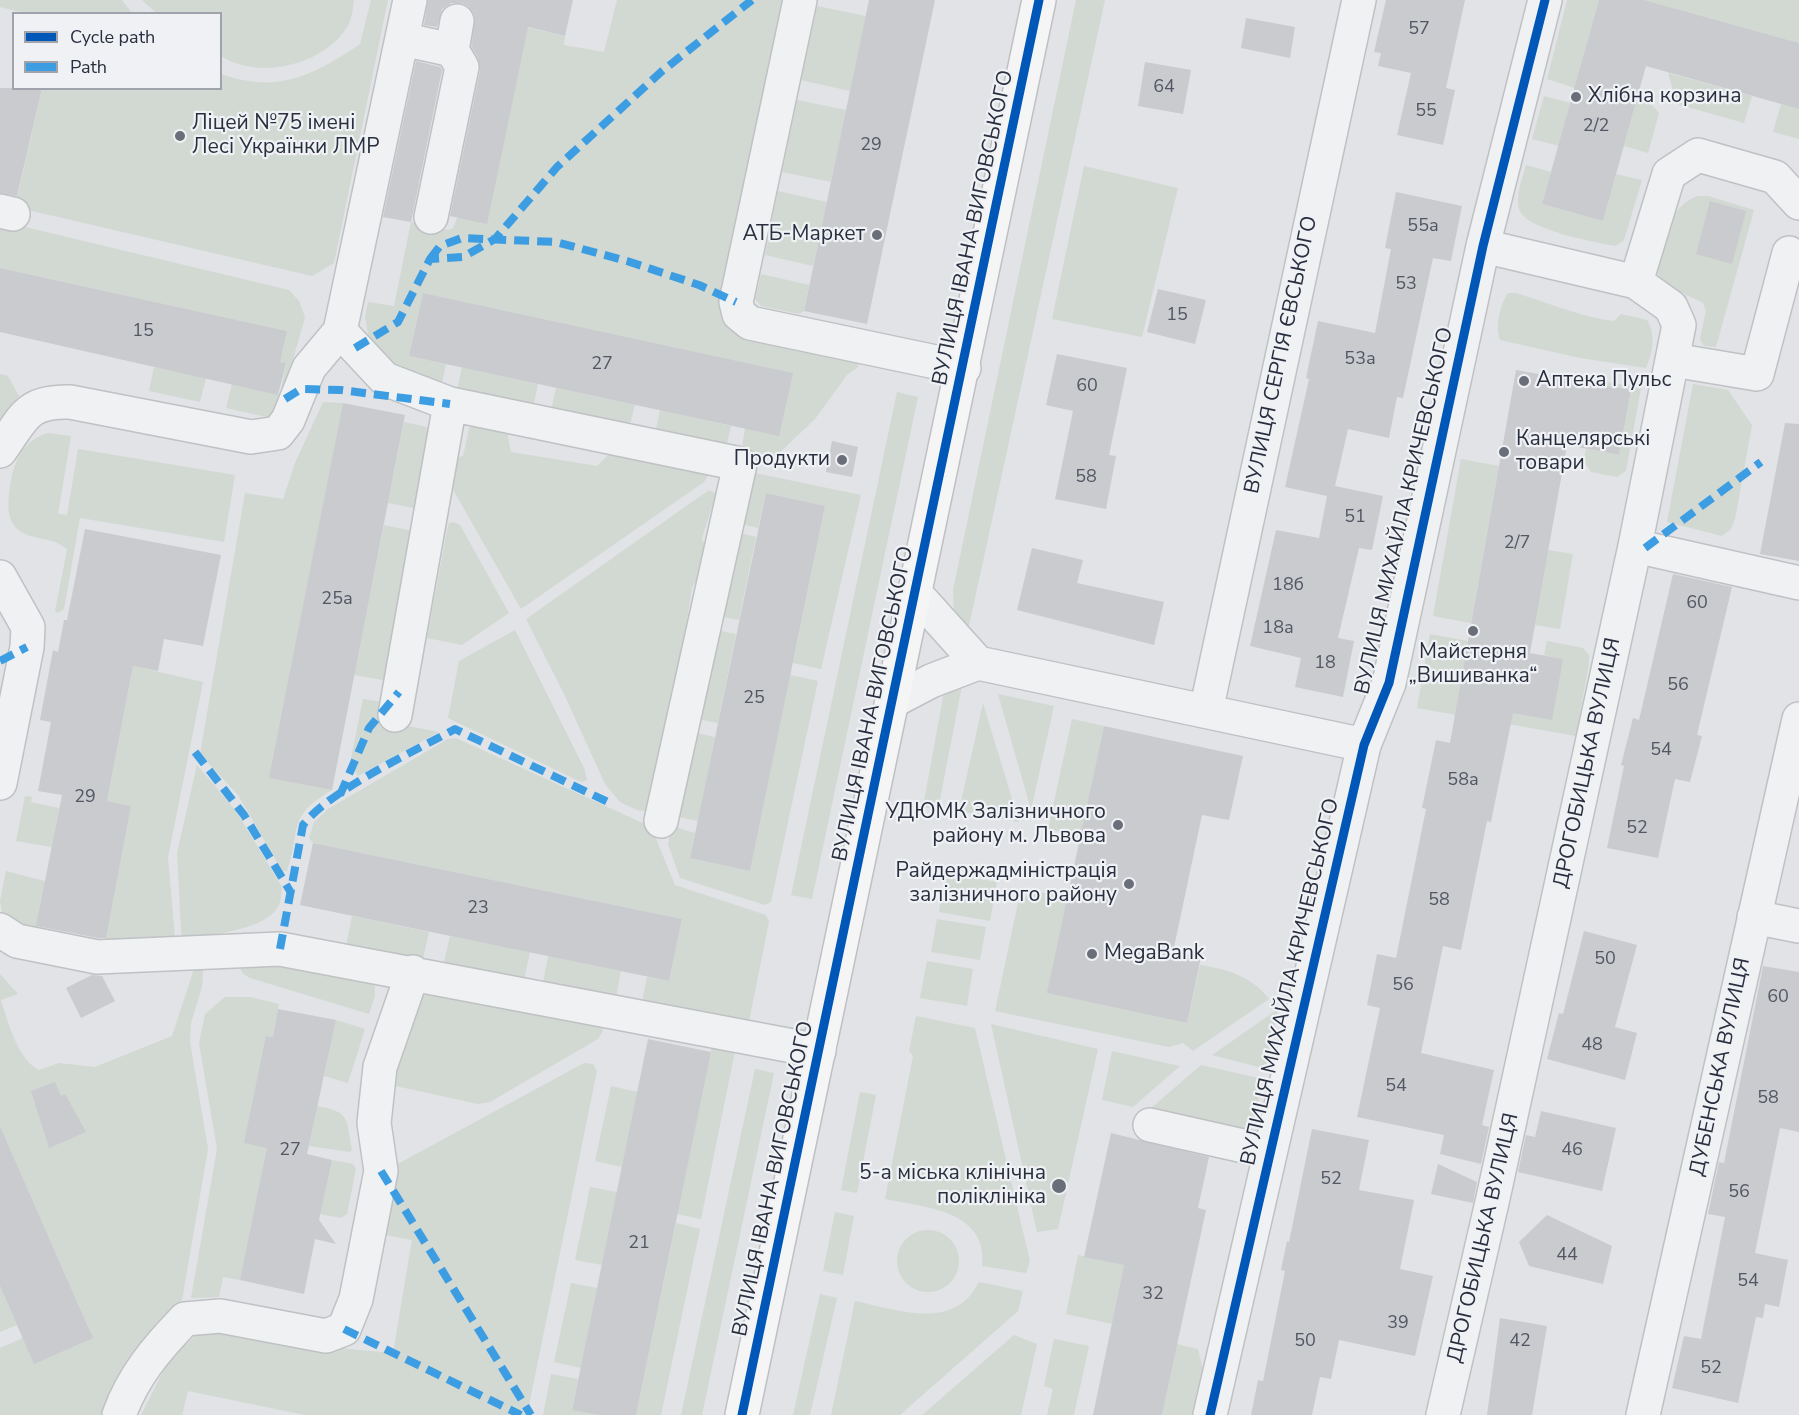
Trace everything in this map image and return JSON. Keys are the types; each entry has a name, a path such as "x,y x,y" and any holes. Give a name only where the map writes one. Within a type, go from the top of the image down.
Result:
{"main road":[{"name":"ВУЛИЦЯ ІВАНА ВИГОВСЬКОГО","path":"742,1415 1040,0"}],"street":[{"path":"0,451 32,407 50,401 70,402 251,437 278,433 288,420 309,368 340,331 410,0"},
{"path":"800,0 736,302 740,314 750,323 964,368"},
{"name":"ВУЛИЦЯ СЕРГІЯ ЄВСЬКОГО","path":"1206,711 1359,0"},
{"name":"ВУЛИЦЯ МИХАЙЛА КРИЧЕВСЬКОГО","path":"1210,1415 1364,745 1389,683 1483,246 1545,0"},
{"path":"402,39 455,36 462,67 431,217"},
{"path":"1636,282 1669,174 1698,155 1775,177 1799,202"},
{"name":"ДРОГОБИЦЬКА ВУЛИЦЯ","path":"1443,1415 1635,546 1679,325 1671,307 1636,282 1483,246"},
{"path":"1673,360 1757,374 1789,253"},
{"path":"340,331 385,379 450,404 740,464 661,821"},
{"path":"395,715 450,404"},
{"path":"1635,546 1799,583"},
{"path":"0,578 28,627 27,647 0,783"},
{"path":"916,594 978,663"},
{"path":"893,701 931,681 978,663 1364,745"},
{"name":"ДУБЕНСЬКА ВУЛИЦЯ","path":"1643,1415 1754,917 1794,766 1799,719"},
{"path":"1754,917 1799,926"},
{"path":"0,930 16,941 97,957 280,949 413,972 615,1014 819,1051"},
{"path":"119,1415 124,1400 147,1359 185,1319 220,1316 326,1336 344,1329 356,1299 381,1171 374,1122 380,1067 413,972"},
{"path":"1150,1125 1270,1152"}],"shaded area":[{"path":"0,0 122,0 131,12 21,12 0,7"},
{"path":"142,0 354,0 349,24 336,40 306,60 271,68 236,63 222,56 222,12 155,12"},
{"name":"Ліцей №75 імені Лесі Українки ЛМР","path":"371,0 388,0 334,263 312,276 15,207 42,90 222,90 222,74 241,80 277,82 310,73 360,44"},
{"path":"476,0 494,20 565,36 564,45 604,52 617,0 786,0 721,296 859,361 858,367 847,375 815,419 775,457 769,459 741,452 745,429 792,373 423,293 409,356 446,364 441,388 404,379 369,339 365,317 368,302 394,306 411,222 448,230 453,228 520,62 465,51"},
{"path":"1076,0 1105,0 969,626 962,625 954,612 953,590"},
{"path":"1567,0 1599,0 1575,88 1547,79"},
{"path":"1644,0 1799,0 1799,43"},
{"path":"817,6 866,16 850,91 801,80"},
{"path":"1668,73 1752,96 1744,123 1677,104"},
{"path":"1544,96 1570,103 1559,146 1532,139"},
{"path":"1637,98 1653,106 1659,113 1648,153 1624,146"},
{"path":"797,100 846,110 831,182 782,172"},
{"path":"1781,104 1799,109 1799,139 1773,132"},
{"path":"1526,165 1551,172 1542,204 1603,221 1616,174 1642,180 1624,240 1615,246 1593,242 1548,229 1526,218 1520,211 1518,200"},
{"path":"1084,166 1178,188 1142,337 1052,319"},
{"path":"778,191 827,202 813,266 765,255"},
{"path":"1698,196 1708,196 1754,210 1716,347 1704,346 1700,339 1706,310 1703,303 1676,290 1658,275 1660,252 1667,228 1680,208"},
{"path":"0,221 289,290 299,301 305,317 283,395 275,412 267,417 226,408 232,384 280,395 286,364 280,362 287,331 0,268"},
{"path":"761,274 809,285 804,311 799,314 761,306 755,299"},
{"path":"1508,293 1516,293 1602,319 1614,321 1621,314 1647,320 1652,332 1652,344 1646,368 1580,358 1500,340 1499,316"},
{"path":"154,367 206,378 200,402 149,391"},
{"path":"462,367 538,384 533,407 457,391"},
{"path":"1554,373 1641,388 1626,471 1617,477 1591,472 1584,461 1586,449 1619,455 1631,390 1553,377"},
{"path":"0,374 8,376 19,396 0,418"},
{"path":"1693,384 1728,390 1752,425 1735,519 1731,529 1722,536 1667,522"},
{"path":"556,388 635,405 629,428 551,411"},
{"path":"897,392 918,397 812,899 791,895"},
{"path":"323,402 343,403 270,778 332,790 317,799 302,816 287,871 282,871 238,795 200,754 245,493 283,499 295,463"},
{"path":"660,410 731,426 726,449 655,434"},
{"path":"404,422 440,430 425,510 388,503"},
{"path":"473,423 506,427 511,452 597,466 615,448 709,474 704,482 521,609 451,486 454,458 463,456 470,425"},
{"path":"48,433 71,436 58,514 67,515 78,449 235,475 224,542 80,518 64,609 57,613 55,611 67,550 54,542 18,530 9,514 10,486 18,458 30,443"},
{"path":"1461,459 1499,466 1471,623 1433,616"},
{"path":"755,473 861,495 821,669 793,663 825,506 766,493 758,528 734,522"},
{"path":"709,490 716,494 702,538 703,542 716,545 692,588 656,813 637,810 620,802 605,784 564,694 526,619"},
{"path":"454,522 460,525 509,613 462,645 427,638 447,530 449,523"},
{"path":"384,525 422,533 393,682 354,675"},
{"path":"732,531 756,537 739,620 714,615"},
{"path":"1548,550 1573,554 1560,629 1535,625"},
{"path":"712,629 736,634 718,723 693,718"},
{"path":"515,630 584,768 587,780 581,782 448,718 459,661"},
{"path":"1430,634 1468,641 1458,703 1562,659 1544,655 1547,641 1583,648 1589,655 1589,663 1576,736 1417,708"},
{"path":"133,666 203,682 168,857 175,938 105,942 131,806 107,801"},
{"path":"790,675 818,681 771,902 765,905 680,878 668,844 672,826 695,833 690,858 750,871"},
{"path":"962,685 938,810 923,807 944,692"},
{"path":"998,694 1054,706 1031,810"},
{"path":"363,699 389,703 387,722 439,732 358,776 350,764"},
{"path":"983,703 1019,822 959,811"},
{"path":"1072,719 1104,726 1081,836 1048,829"},
{"path":"692,732 715,737 698,821 674,816"},
{"path":"456,738 647,825 652,829 675,885 766,915 769,922 748,1026 641,1008 647,977 669,981 682,919 313,843 309,838 314,822 328,809 448,739"},
{"path":"197,765 236,811 282,887 278,908 269,917 247,927 186,939 182,938 181,930 177,853"},
{"path":"25,796 32,797 31,802 59,808 52,847 16,841"},
{"path":"6,871 45,881 36,929 26,928 2,912 0,901"},
{"path":"945,873 997,882 990,921 939,912"},
{"path":"1032,891 1068,897 1048,993 1187,1023 1200,965 1247,979 1269,999 1193,1051 1183,1043 1169,1047 995,1011 1018,903"},
{"path":"352,916 429,932 422,963 346,947"},
{"path":"937,919 986,927 980,960 931,952"},
{"path":"450,936 530,952 523,984 443,967"},
{"path":"246,956 374,976 375,996 369,1014 250,978 243,974 239,966"},
{"path":"548,956 621,971 615,1003 542,988"},
{"path":"927,961 973,969 967,1006 920,998"},
{"path":"198,964 203,971 202,987 191,1023 190,1042 208,1149 182,1300 167,1312 145,1338 128,1367 106,1415 0,1415 0,1348 23,1338 89,1339 90,1331 0,1126 0,974 18,994 1,1000 15,1039 25,1058 39,1070 59,1063 95,1067 172,1036 193,972 190,967"},
{"path":"431,988 600,1022 603,1031 598,1039 490,1102 478,1104 391,1085 416,998"},
{"path":"225,997 250,997 279,1004 273,1037 266,1036 273,1149 240,1280 223,1277 219,1297 191,1298 217,1149 199,1043 205,1014"},
{"path":"1278,1009 1266,1069 1212,1055"},
{"path":"916,1016 975,1028 1030,1261 1026,1273 982,1266 981,1248 975,1233 965,1223 951,1215 935,1209 885,1199 913,1056 909,1051"},
{"path":"336,1020 365,1029 348,1083 324,1076"},
{"path":"991,1024 1098,1049 1058,1229 1037,1232"},
{"path":"713,1041 735,1051 701,1219 677,1214"},
{"path":"1112,1051 1180,1066 1133,1107 1102,1100"},
{"path":"584,1063 593,1064 597,1071 527,1415 305,1415 188,1391 182,1415 141,1415 168,1362 199,1332 239,1330 349,1349 393,1353 412,1240 385,1235 394,1166"},
{"path":"1201,1065 1263,1079 1254,1125 1248,1131 1150,1109"},
{"path":"755,1069 774,1073 702,1415 681,1415"},
{"path":"611,1086 638,1092 622,1167 595,1161"},
{"path":"860,1092 876,1095 857,1193 841,1190"},
{"path":"317,1106 336,1111 345,1119 352,1150 350,1152 309,1146"},
{"path":"332,1160 353,1164 356,1169 347,1214 341,1218 320,1214"},
{"path":"590,1187 617,1192 602,1265 575,1260"},
{"path":"835,1212 854,1216 843,1275 823,1271"},
{"path":"676,1223 700,1229 661,1415 636,1415"},
{"path":"928,1230 940,1232 950,1239 957,1249 959,1261 957,1273 950,1283 940,1290 928,1292 916,1290 906,1283 899,1273 897,1261 899,1249 906,1239 916,1232"},
{"path":"1078,1255 1124,1265 1112,1324 1066,1314"},
{"path":"979,1282 1023,1291 1018,1311 900,1415 831,1415 855,1301 907,1312 924,1314 940,1312 955,1307 968,1298"},
{"path":"571,1283 597,1288 581,1368 554,1362"},
{"path":"0,1286 17,1325 0,1332"},
{"path":"820,1294 837,1298 810,1415 793,1415"},
{"path":"1014,1335 1037,1344 1021,1415 922,1415"},
{"path":"1054,1339 1089,1346 1074,1415 1047,1415 1053,1389 1044,1386"},
{"path":"1177,1344 1198,1349 1204,1374 1195,1415 1162,1415"},
{"path":"551,1374 578,1379 572,1409 600,1415 543,1415"}],"building":[{"path":"428,0 573,0 565,36 528,27 487,224 450,216 480,71 478,58 472,46 475,15 468,6 451,3 442,9 437,27 424,25"},
{"path":"869,0 935,0 867,324 804,311"},
{"path":"1386,0 1465,0 1446,88 1455,90 1443,145 1397,135 1411,73 1378,66 1381,53 1374,52"},
{"path":"1599,0 1644,0 1799,43 1799,109 1646,66 1603,221 1542,204"},
{"path":"1246,18 1295,27 1290,58 1241,48"},
{"path":"416,61 440,67 442,70 411,222 383,217"},
{"path":"1145,62 1191,70 1183,114 1138,106"},
{"path":"0,88 42,90 17,196 0,193"},
{"path":"1396,192 1462,206 1451,261 1433,258 1403,398 1397,397 1389,438 1348,429 1335,486 1383,496 1372,550 1359,548 1338,638 1354,641 1343,697 1295,687 1301,658 1250,646 1276,530 1319,538 1327,496 1285,487 1309,379 1306,378 1318,321 1375,333 1391,249 1385,248"},
{"path":"1710,201 1746,211 1732,264 1696,254"},
{"path":"0,268 287,331 280,362 286,363 278,395 0,332"},
{"path":"1158,289 1206,300 1195,344 1147,332"},
{"path":"423,293 793,373 779,436 409,356"},
{"path":"1057,354 1127,368 1109,455 1116,456 1106,509 1055,499 1073,411 1046,405"},
{"path":"1516,370 1631,390 1619,455 1567,445 1530,653 1563,659 1552,720 1513,713 1491,822 1487,821 1461,950 1443,946 1421,1053 1494,1070 1482,1125 1489,1127 1481,1164 1440,1154 1444,1135 1357,1117 1380,1008 1367,1005 1377,954 1396,958 1426,809 1422,808 1436,740 1450,743"},
{"path":"343,403 405,415 332,790 269,778"},
{"path":"1785,423 1799,424 1799,561 1760,554"},
{"name":"Продукти","path":"832,441 858,447 852,477 826,472"},
{"path":"766,493 825,506 750,871 690,858"},
{"path":"85,529 221,555 203,646 164,639 158,671 133,666 107,801 131,806 106,938 36,926 62,795 38,791 51,722 40,720 53,650 58,652 64,620 67,620"},
{"path":"1032,548 1083,560 1077,583 1164,602 1154,645 1017,610"},
{"path":"1673,574 1732,587 1697,735 1702,736 1690,782 1675,779 1658,858 1607,848 1624,766 1621,765 1633,718 1639,720"},
{"name":"Райдержадміністрація залізничного району","path":"1104,726 1243,756 1229,820 1202,815 1173,952 1201,957 1187,1023 1047,993"},
{"path":"313,843 682,919 669,981 300,905"},
{"path":"1584,931 1637,945 1615,1027 1637,1033 1625,1080 1547,1059 1559,1013 1563,1014"},
{"path":"1763,966 1799,972 1799,1132 1780,1128 1755,1253 1788,1260 1779,1307 1765,1304 1763,1318 1756,1317 1738,1403 1672,1388 1684,1336 1701,1339 1725,1217 1708,1214 1719,1162 1724,1163"},
{"path":"92,975 102,976 115,1001 81,1018 66,988"},
{"path":"278,1009 336,1020 307,1154 332,1160 319,1220 336,1244 315,1239 304,1294 240,1280 267,1148 244,1143 266,1036 273,1037"},
{"path":"648,1039 711,1052 636,1415 600,1415 572,1410"},
{"path":"55,1082 61,1096 65,1094 86,1132 49,1148 31,1091"},
{"path":"1541,1111 1616,1128 1602,1191 1518,1172 1526,1135 1535,1137"},
{"path":"0,1126 93,1338 34,1364 0,1286"},
{"path":"1312,1129 1369,1140 1359,1190 1414,1200 1400,1269 1433,1276 1415,1356 1339,1340 1331,1379 1320,1377 1312,1415 1251,1415 1258,1380 1263,1381 1285,1271 1281,1270 1287,1241 1289,1242"},
{"path":"1111,1133 1209,1157 1198,1208 1206,1210 1162,1415 1093,1415 1124,1265 1084,1257"},
{"path":"1438,1164 1477,1182 1473,1203 1431,1194"},
{"path":"1547,1215 1612,1246 1603,1284 1529,1266 1519,1242"},
{"path":"1500,1318 1547,1326 1532,1415 1487,1415"}],"marked path":[{"path":"355,348 398,322 430,259 463,257 495,239 557,167 661,72 752,0"},
{"path":"430,259 440,246 462,238 556,242 627,261 699,285 736,302"},
{"path":"285,399 301,389 341,390 450,404"},
{"path":"1645,548 1761,462"},
{"path":"0,661 27,647"},
{"path":"340,795 369,728 399,692"},
{"path":"280,949 303,825 332,798 352,785 455,729 612,804"},
{"path":"195,752 244,815 290,891"},
{"path":"381,1171 531,1415"},
{"path":"344,1329 521,1415"}],"cycle path":[{"path":"742,1415 1039,0"},
{"path":"1210,1415 1364,745 1389,683 1483,246 1545,0"}],"place":[{"name":"Хлібна корзина","path":"1576,97"},
{"name":"Ліцей №75 імені Лесі Українки ЛМР","path":"180,136"},
{"name":"АТБ-Маркет","path":"877,235"},
{"name":"Аптека Пульс","path":"1524,381"},
{"name":"Канцелярські товари","path":"1504,452"},
{"name":"Продукти","path":"842,460"},
{"name":"Майстерня „Вишиванка“","path":"1473,631"},
{"name":"УДЮМК Залізничного району м. Львова","path":"1118,825"},
{"name":"Райдержадміністрація залізничного району","path":"1129,884"},
{"name":"MegaBank","path":"1092,954"},
{"name":"5-а міська клінічна поліклініка","path":"1059,1186"}]}
